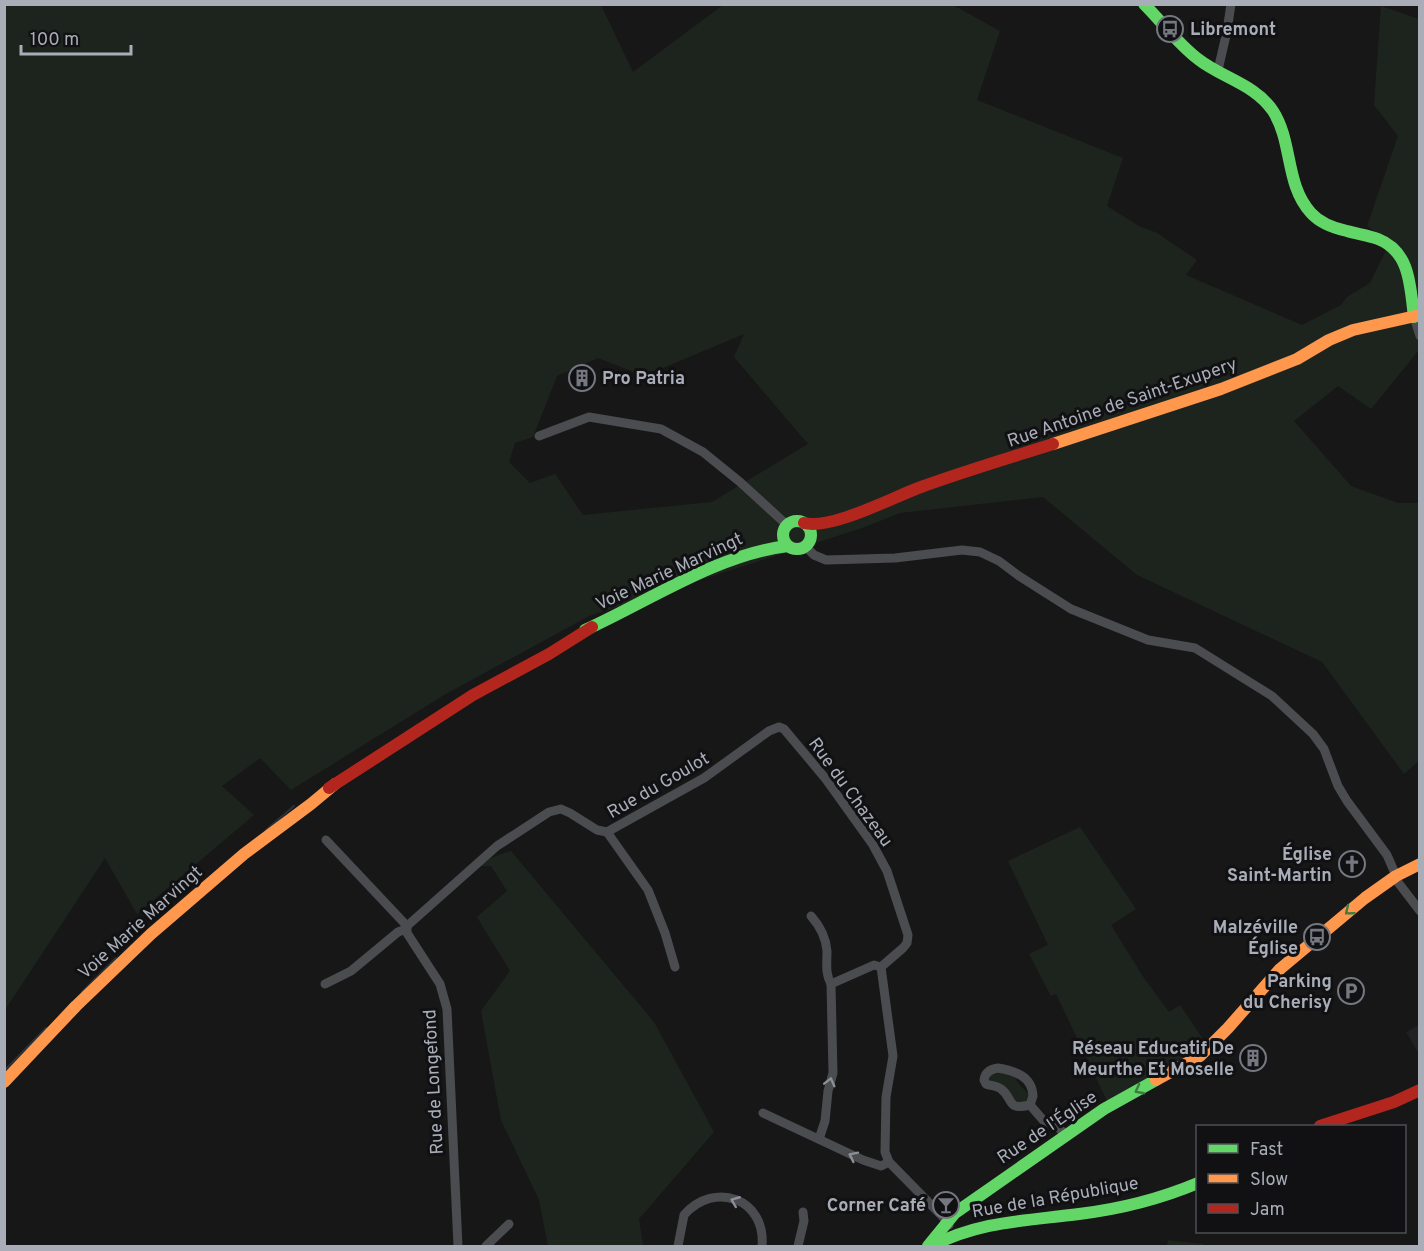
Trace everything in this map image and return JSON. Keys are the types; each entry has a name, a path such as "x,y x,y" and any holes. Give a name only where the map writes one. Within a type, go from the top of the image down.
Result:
{"main road":[{"path":"1144,4 1197,58 1251,88 1273,111 1283,132 1298,192 1313,215 1335,229 1376,237 1398,255 1410,278 1417,316"},
{"name":"Rue Antoine de Saint-Exupery","path":"804,523 812,525 834,521 921,487 1211,392 1297,359 1329,340 1353,330 1417,316"},
{"path":"793,521 804,523 809,529 808,542 796,549 786,535 793,521"},
{"name":"Rue Antoine de Saint-Exupery","path":"808,542 834,521"},
{"name":"Voie Marie Marvingt","path":"4,1075 149,935 293,812 314,797 496,681 528,658 684,581 762,549 786,535"},
{"name":"Rue de l'Église","path":"930,1246 955,1213 1065,1135 1104,1109 1200,1056 1280,969 1332,924 1396,876 1419,864"},
{"name":"Voie Marie Marvingt","path":"4,1082 38,1044"},
{"path":"1323,1125 1394,1102 1419,1090"},
{"name":"Rue de la République","path":"930,1246 952,1235 996,1224 1097,1212 1170,1194 1196,1182"}],"street":[{"path":"1218,70 1232,4"},
{"path":"1417,316 1419,336"},
{"path":"539,436 589,417 661,429 703,452 740,482 786,535"},
{"path":"808,542 814,555 826,560 895,558 962,550 980,552 999,561 1071,609 1148,640 1195,648 1272,696 1313,734 1324,749 1338,786 1387,855 1397,881 1419,911"},
{"name":"Rue du Goulot","path":"326,984 351,971 407,927 497,846 549,812 561,809 597,830 608,832 704,778 769,731 779,727"},
{"name":"Rue du Chazeau","path":"779,727 784,729 825,778 873,845 887,872 908,935 907,943 903,948 881,967"},
{"path":"608,832 648,890 675,966"},
{"name":"Rue de Longefond","path":"326,840 407,927 407,933 440,984 447,1008 458,1246"},
{"path":"811,916 819,926 827,950 827,977 831,984 833,1072 828,1091 825,1120 819,1139"},
{"path":"831,984 874,965 881,967 894,1056 886,1097 885,1152 889,1162 947,1221 952,1235"},
{"path":"998,1068 1017,1072 1023,1076 1033,1090 1030,1105 1017,1107 1012,1104 1000,1089 986,1084 984,1080 987,1073 998,1068"},
{"path":"1030,1105 1043,1120 1059,1128 1065,1135"},
{"path":"763,1113 863,1161 881,1166 889,1162"},
{"path":"678,1246 684,1215 702,1200 722,1196 742,1202 755,1215 762,1230 762,1246"},
{"path":"798,1246 804,1221 803,1212"},
{"path":"486,1246 509,1224"}],"shaded area":[{"path":"5,5 601,5 633,72 723,5 953,5 1000,31 977,100 1123,158 1107,206 1139,226 1157,233 1197,260 1186,275 1302,325 1341,305 1347,297 1370,283 1390,242 1367,226 1398,136 1374,105 1381,6 1419,19 1419,350 1371,409 1338,386 1294,421 1351,486 1398,503 1419,503 1419,761 1404,774 1322,662 1137,575 1043,497 900,513 862,528 589,616 444,695 291,790 260,758 222,786 254,815 137,914 105,858 5,1010","holes":["744,334 734,357 808,444 712,502 583,515 555,474 530,483 509,462 515,443 533,437 557,376 598,358 644,376"]},
{"path":"1080,827 1136,909 1111,925 1144,978 1169,1012 1180,1005 1207,1045 1108,1103 1056,994 1051,996 1029,954 1048,945 1008,861"},
{"path":"511,851 654,1022 714,1132 639,1219 643,1246 548,1246 539,1200 501,1120 481,1011 510,971 477,917 507,891 491,866 467,866"},
{"path":"1419,1025 1419,1054 1406,1032"},
{"path":"996,1071 1021,1077 1016,1080 1027,1093 1031,1093 1027,1101 1019,1104 988,1080 990,1074"},
{"path":"1168,1240 1203,1244 1204,1246 1167,1246"}],"waterway":[{"path":"266,830 294,806"},
{"path":"82,992 116,958"},
{"path":"4,1071 46,1028"}],"traffic: fast":[{"path":"1144,4 1177,40 1207,66 1248,88 1266,102 1273,111 1284,136 1297,190 1315,217 1332,227 1378,239 1397,252 1403,261 1410,283 1414,317"},
{"path":"797,521 807,525 811,535 807,545 797,549 787,545 783,535 787,525 797,521"},
{"path":"585,630 710,568 736,558 788,546"},
{"path":"928,1246 955,1213 1104,1109 1156,1080"},
{"path":"932,1246 968,1231 1125,1206 1154,1199 1196,1184"}],"traffic: slow":[{"path":"1053,444 1221,389 1297,359 1329,340 1353,330 1420,315"},
{"path":"4,1082 76,1006 151,934 244,854 335,784"},
{"path":"1156,1080 1200,1056 1280,969 1365,898 1396,876 1420,864"}],"traffic: jam":[{"path":"804,523 816,524 846,517 938,481 1053,444"},
{"path":"329,788 473,695 549,654 592,627"},
{"path":"1323,1125 1394,1102 1420,1090"}],"place":[{"name":"Libremont","path":"1170,29"},
{"name":"Pro Patria","path":"582,378"},
{"name":"Église Saint-Martin","path":"1352,864"},
{"name":"Malzéville Église","path":"1317,937"},
{"name":"Parking du Cherisy","path":"1351,991"},
{"name":"Réseau Educatif De Meurthe Et Moselle","path":"1253,1058"},
{"name":"Corner Café","path":"946,1205"}]}
